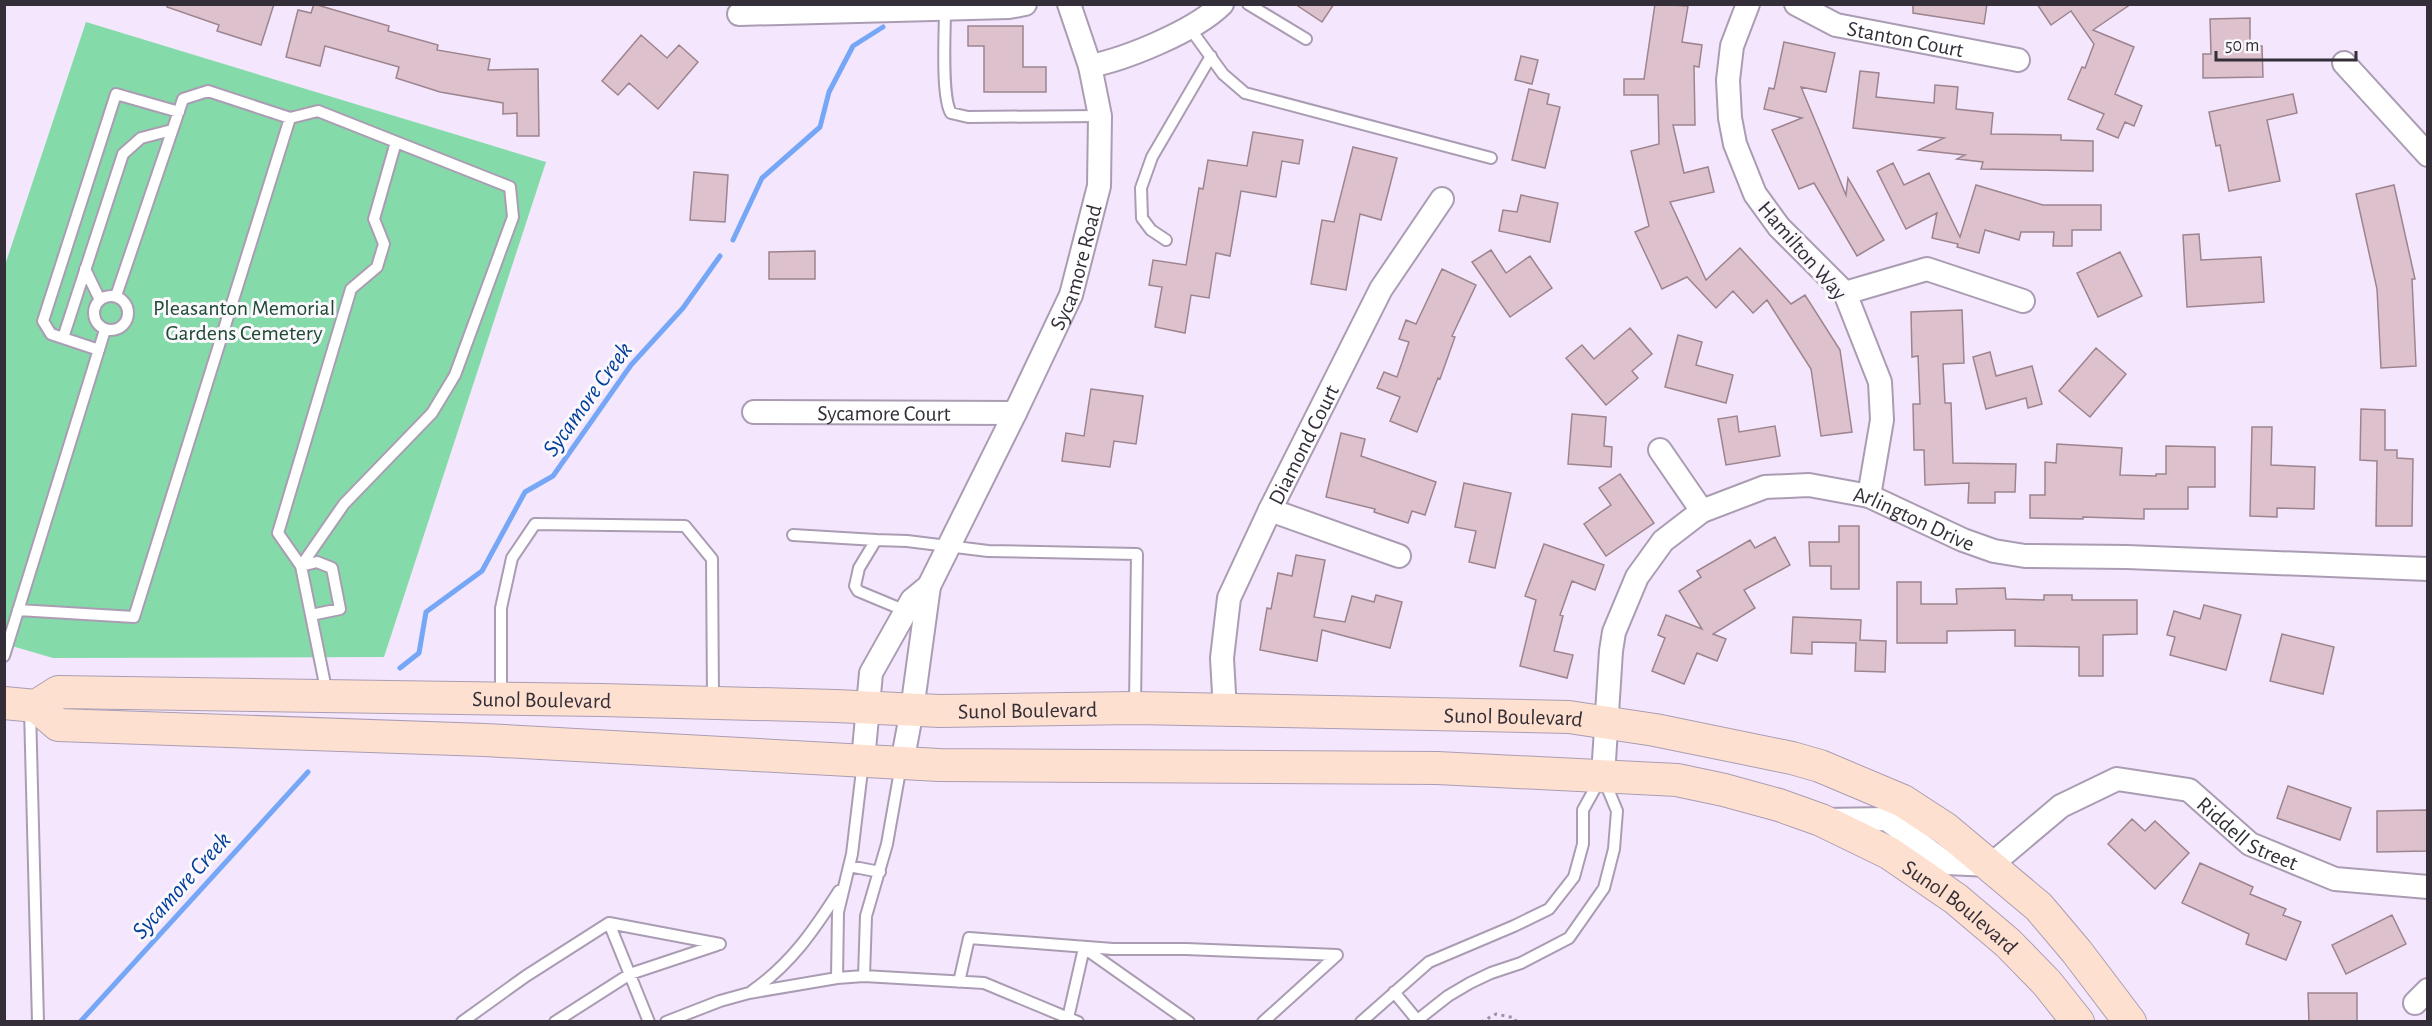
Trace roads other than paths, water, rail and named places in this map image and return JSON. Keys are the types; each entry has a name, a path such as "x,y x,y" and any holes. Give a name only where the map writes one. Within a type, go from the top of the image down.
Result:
{"main road":[{"name":"Sunol Boulevard","path":"23,705 58,693 713,703 940,711 1135,708 1569,717 1731,744 1820,766 1904,801 1946,829 2039,908 2077,952 2130,1022"},
{"path":"159,727 213,715 304,718 315,713 324,697"},
{"name":"Sunol Boulevard","path":"23,705 58,725 159,727 347,737 485,740 902,763 1437,768 1686,782 1768,802 1821,820 1889,854 1956,899 2008,943 2047,983 2078,1022"}],"street":[{"path":"739,14 1009,7 1025,4"},
{"name":"Sycamore Road","path":"902,763 912,710 928,586 1071,295 1099,186 1100,116 1090,66 1069,4"},
{"path":"1090,66 1113,61 1189,27 1222,4"},
{"name":"Hamilton Way","path":"1748,4 1732,46 1728,80 1730,118 1735,144 1755,194 1773,219 1845,293 1880,382 1882,420 1869,496"},
{"name":"Stanton Court","path":"1796,4 1836,25 2019,60"},
{"path":"2343,63 2427,155"},
{"name":"Diamond Court","path":"1225,711 1222,658 1229,598 1270,510 1381,290 1442,199"},
{"path":"1845,293 1927,269 2023,302"},
{"name":"Sycamore Court","path":"754,412 1015,413"},
{"path":"1660,450 1702,511"},
{"name":"Arlington Drive","path":"1603,776 1614,632 1637,578 1663,541 1702,511 1765,487 1809,485 1869,496 1994,552 2025,556 2127,557 2427,569"},
{"path":"1270,510 1399,556"},
{"name":"Sycamore Road","path":"863,761 871,673 912,600 928,586"},
{"name":"Riddell Street","path":"1991,865 2061,806 2117,779 2189,790 2250,844 2335,879 2427,887"},
{"name":"Sunol Boulevard","path":"1821,820 1886,819 1946,863 1991,865"}],"lane":[{"path":"1248,4 1306,39"},
{"path":"945,9 946,86 951,113 968,117 1100,116"},
{"path":"1189,27 1223,74 1245,93 1491,158"},
{"path":"1166,240 1151,230 1142,218 1141,188 1152,157 1211,56"},
{"path":"116,296 183,99 208,91 290,118 318,111 510,187 513,217 455,375 432,413 344,504 301,566"},
{"path":"99,350 51,334 43,321 116,94 179,112"},
{"path":"18,610 134,617 290,118"},
{"path":"63,338 123,154 141,138 172,130"},
{"path":"324,697 301,566 278,533 351,289 377,267 384,244 374,219 396,142"},
{"path":"85,269 100,300"},
{"path":"116,296 126,305 128,318 119,329 105,330 95,321 94,308 100,300 116,296"},
{"path":"4,656 105,330"},
{"path":"501,699 501,608 512,558 535,524 686,526 712,559 713,703"},
{"path":"793,535 907,541 988,550 1137,554 1135,708"},
{"path":"876,540 859,568 855,586 858,591 906,611"},
{"path":"301,566 317,562 332,568 340,609 311,615"},
{"path":"23,705 38,1022"},
{"path":"837,978 838,912 857,821 863,761"},
{"path":"864,976 866,916 880,872 902,763"},
{"path":"1361,1022 1429,962 1549,909 1574,877 1583,843 1583,810 1603,776"},
{"path":"1394,992 1416,1021 1448,996 1470,983 1521,963 1569,938 1604,888 1614,849 1617,811 1603,776"},
{"path":"849,866 880,872"},
{"path":"749,993 773,976 806,942 844,884"},
{"path":"609,923 649,1022"},
{"path":"462,1022 526,976 609,923 720,944 630,974 555,1022"},
{"path":"959,982 969,938 1084,948 1186,949 1337,956 1263,1022"},
{"path":"666,1022 720,1001 749,993 837,978 864,976 984,983 1073,1019 1084,948"},
{"path":"1084,948 1189,1022"}],"waterway":[{"name":"Sycamore Creek","path":"733,240 762,178 820,127 829,92 853,46 883,27"},
{"name":"Sycamore Creek","path":"400,668 419,653 426,612 482,571 525,492 553,476 631,365 683,308 720,256"},
{"name":"Sycamore Creek","path":"80,1022 308,772"}],"park label":[{"name":"Pleasanton Memorial Gardens Cemetery","path":"244,320"}]}
